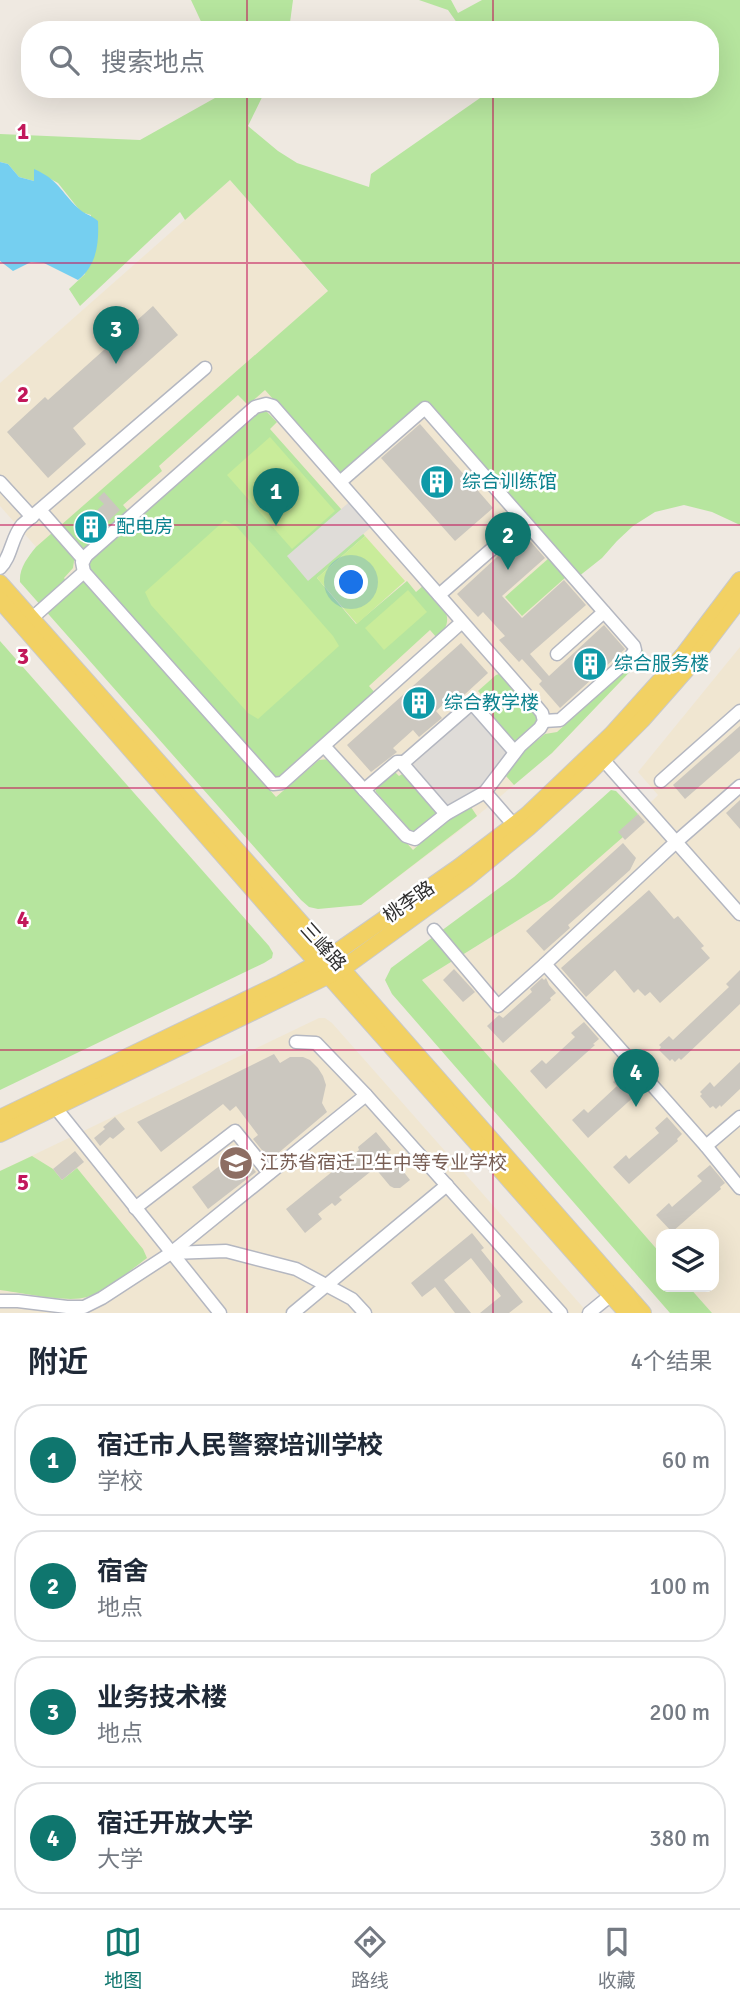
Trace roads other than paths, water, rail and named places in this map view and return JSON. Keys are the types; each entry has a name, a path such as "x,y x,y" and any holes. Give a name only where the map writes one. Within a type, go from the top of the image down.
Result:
{"main road":[{"name":"桃李路","path":"599,755 675,665 740,580"},
{"name":"三峰路","path":"0,583 611,1295 622,1312"},
{"name":"三峰路","path":"0,600 643,1313"},
{"name":"桃李路","path":"0,1134 330,966 466,879 599,755 642,720 686,670 740,600"},
{"name":"桃李路","path":"0,1118 330,966"}],"lane":[{"path":"0,568 7,559 17,531 205,369"},
{"path":"32,619 84,566 255,407 266,404 273,406 537,707 544,720 540,728 515,752 485,792 446,814 415,839 409,839 324,746"},
{"path":"340,482 425,408 634,646 635,650 629,659 560,720 544,720"},
{"path":"0,482 36,514 84,566 273,784 282,783 462,622"},
{"path":"439,595 524,521"},
{"path":"557,654 604,611"},
{"path":"403,763 472,703 515,752"},
{"path":"662,781 740,711"},
{"path":"599,755 740,914"},
{"path":"364,790 397,762 403,763 446,814"},
{"path":"434,930 498,1006 740,786"},
{"path":"485,792 518,829"},
{"path":"545,964 740,1188"},
{"path":"296,1042 316,1043 561,1313"},
{"path":"0,1301 85,1307 102,1298 171,1252 366,1095"},
{"path":"55,1107 220,1313"},
{"path":"706,1146 740,1116"},
{"path":"135,1208 235,1131 269,1173"},
{"path":"293,1313 447,1185"},
{"path":"171,1252 226,1251 296,1269 352,1299 365,1313"},
{"path":"589,1313 611,1295"},
{"path":"18,1301 28,1313"}],"water":[{"path":"0,162 8,164 19,177 34,181 34,169 42,173 80,210 98,221 96,253 89,268 78,280 44,263 31,262 13,271 0,261"}],"place":[{"name":"业务技术楼","path":"116,364"},
{"name":"综合训练馆","path":"437,482"},
{"name":"宿迁市人民警察培训学校","path":"276,526"},
{"name":"配电房","path":"91,527"},
{"name":"宿舍","path":"508,570"},
{"name":"综合服务楼","path":"590,664"},
{"name":"综合教学楼","path":"419,703"},
{"name":"宿迁开放大学","path":"636,1107"},
{"name":"江苏省宿迁卫生中等专业学校","path":"236,1163"}]}
